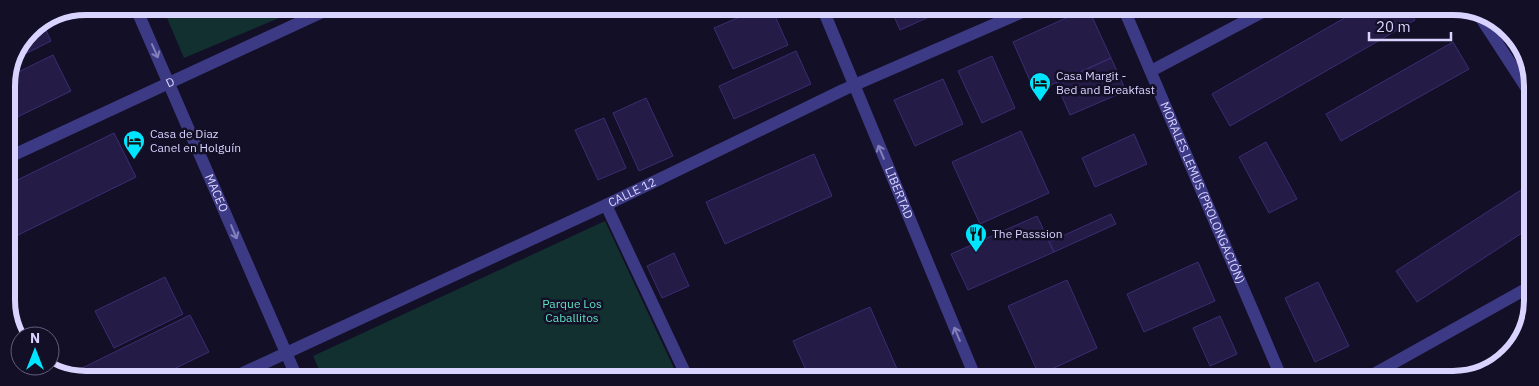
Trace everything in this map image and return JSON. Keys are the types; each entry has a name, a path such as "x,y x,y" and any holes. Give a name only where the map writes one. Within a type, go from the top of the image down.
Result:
{"street":[{"name":"MACEO","path":"139,15 294,371"},
{"name":"D","path":"15,154 314,15"},
{"name":"LIBERTAD","path":"825,15 973,371"},
{"name":"CALLE 12","path":"247,371 606,205 854,86 1016,15"},
{"name":"MORALES LEMUS (PROLONGACIÓN)","path":"1126,15 1279,371"},
{"path":"1151,71 1257,15"},
{"path":"1484,22 1524,84"},
{"path":"606,205 684,371"},
{"path":"1381,371 1524,290"}],"green space":[{"path":"166,15 286,15 184,58"},
{"name":"Parque Los Caballitos","path":"605,221 675,371 320,371 313,356"}],"building":[{"path":"744,15 775,15 788,45 733,69 714,28"},
{"path":"893,15 933,15 900,30"},
{"path":"1073,15 1091,15 1111,58 1035,92 1013,42"},
{"path":"1350,15 1412,15 1415,20 1230,126 1212,94"},
{"path":"45,29 51,41 22,56 30,43"},
{"path":"1453,42 1469,69 1341,141 1326,114"},
{"path":"796,51 811,84 734,119 719,86"},
{"path":"53,55 71,91 15,118 16,73"},
{"path":"992,56 1015,108 982,123 958,71"},
{"path":"1111,58 1126,91 1070,115 1056,83"},
{"path":"943,79 963,124 915,146 894,100"},
{"path":"646,98 673,156 639,171 613,113"},
{"path":"604,118 626,168 598,180 575,130"},
{"path":"1021,131 1049,193 980,224 952,162"},
{"path":"114,133 136,177 15,237 15,181"},
{"path":"1134,134 1147,164 1095,187 1082,158"},
{"path":"1266,142 1297,199 1269,213 1239,157"},
{"path":"814,154 832,196 725,244 706,202"},
{"path":"1521,190 1524,194 1524,232 1417,302 1396,271"},
{"path":"1111,214 1116,224 1054,252 1049,242"},
{"path":"1037,216 1054,252 968,290 951,254"},
{"path":"674,253 689,286 662,298 647,266"},
{"path":"1198,262 1215,301 1144,332 1127,294"},
{"path":"165,277 183,314 114,348 95,311"},
{"path":"1067,280 1097,348 1048,371 1037,371 1008,306"},
{"path":"1318,282 1349,346 1315,362 1285,298"},
{"path":"870,307 897,369 892,371 806,371 793,341"},
{"path":"190,315 209,352 170,371 77,370"},
{"path":"1220,316 1237,354 1210,366 1193,328"}],"place":[{"name":"Casa Margit - Bed and Breakfast","path":"1040,102"},
{"name":"Casa de Diaz Canel en Holguín","path":"134,160"},
{"name":"The Passsion","path":"976,253"}]}
